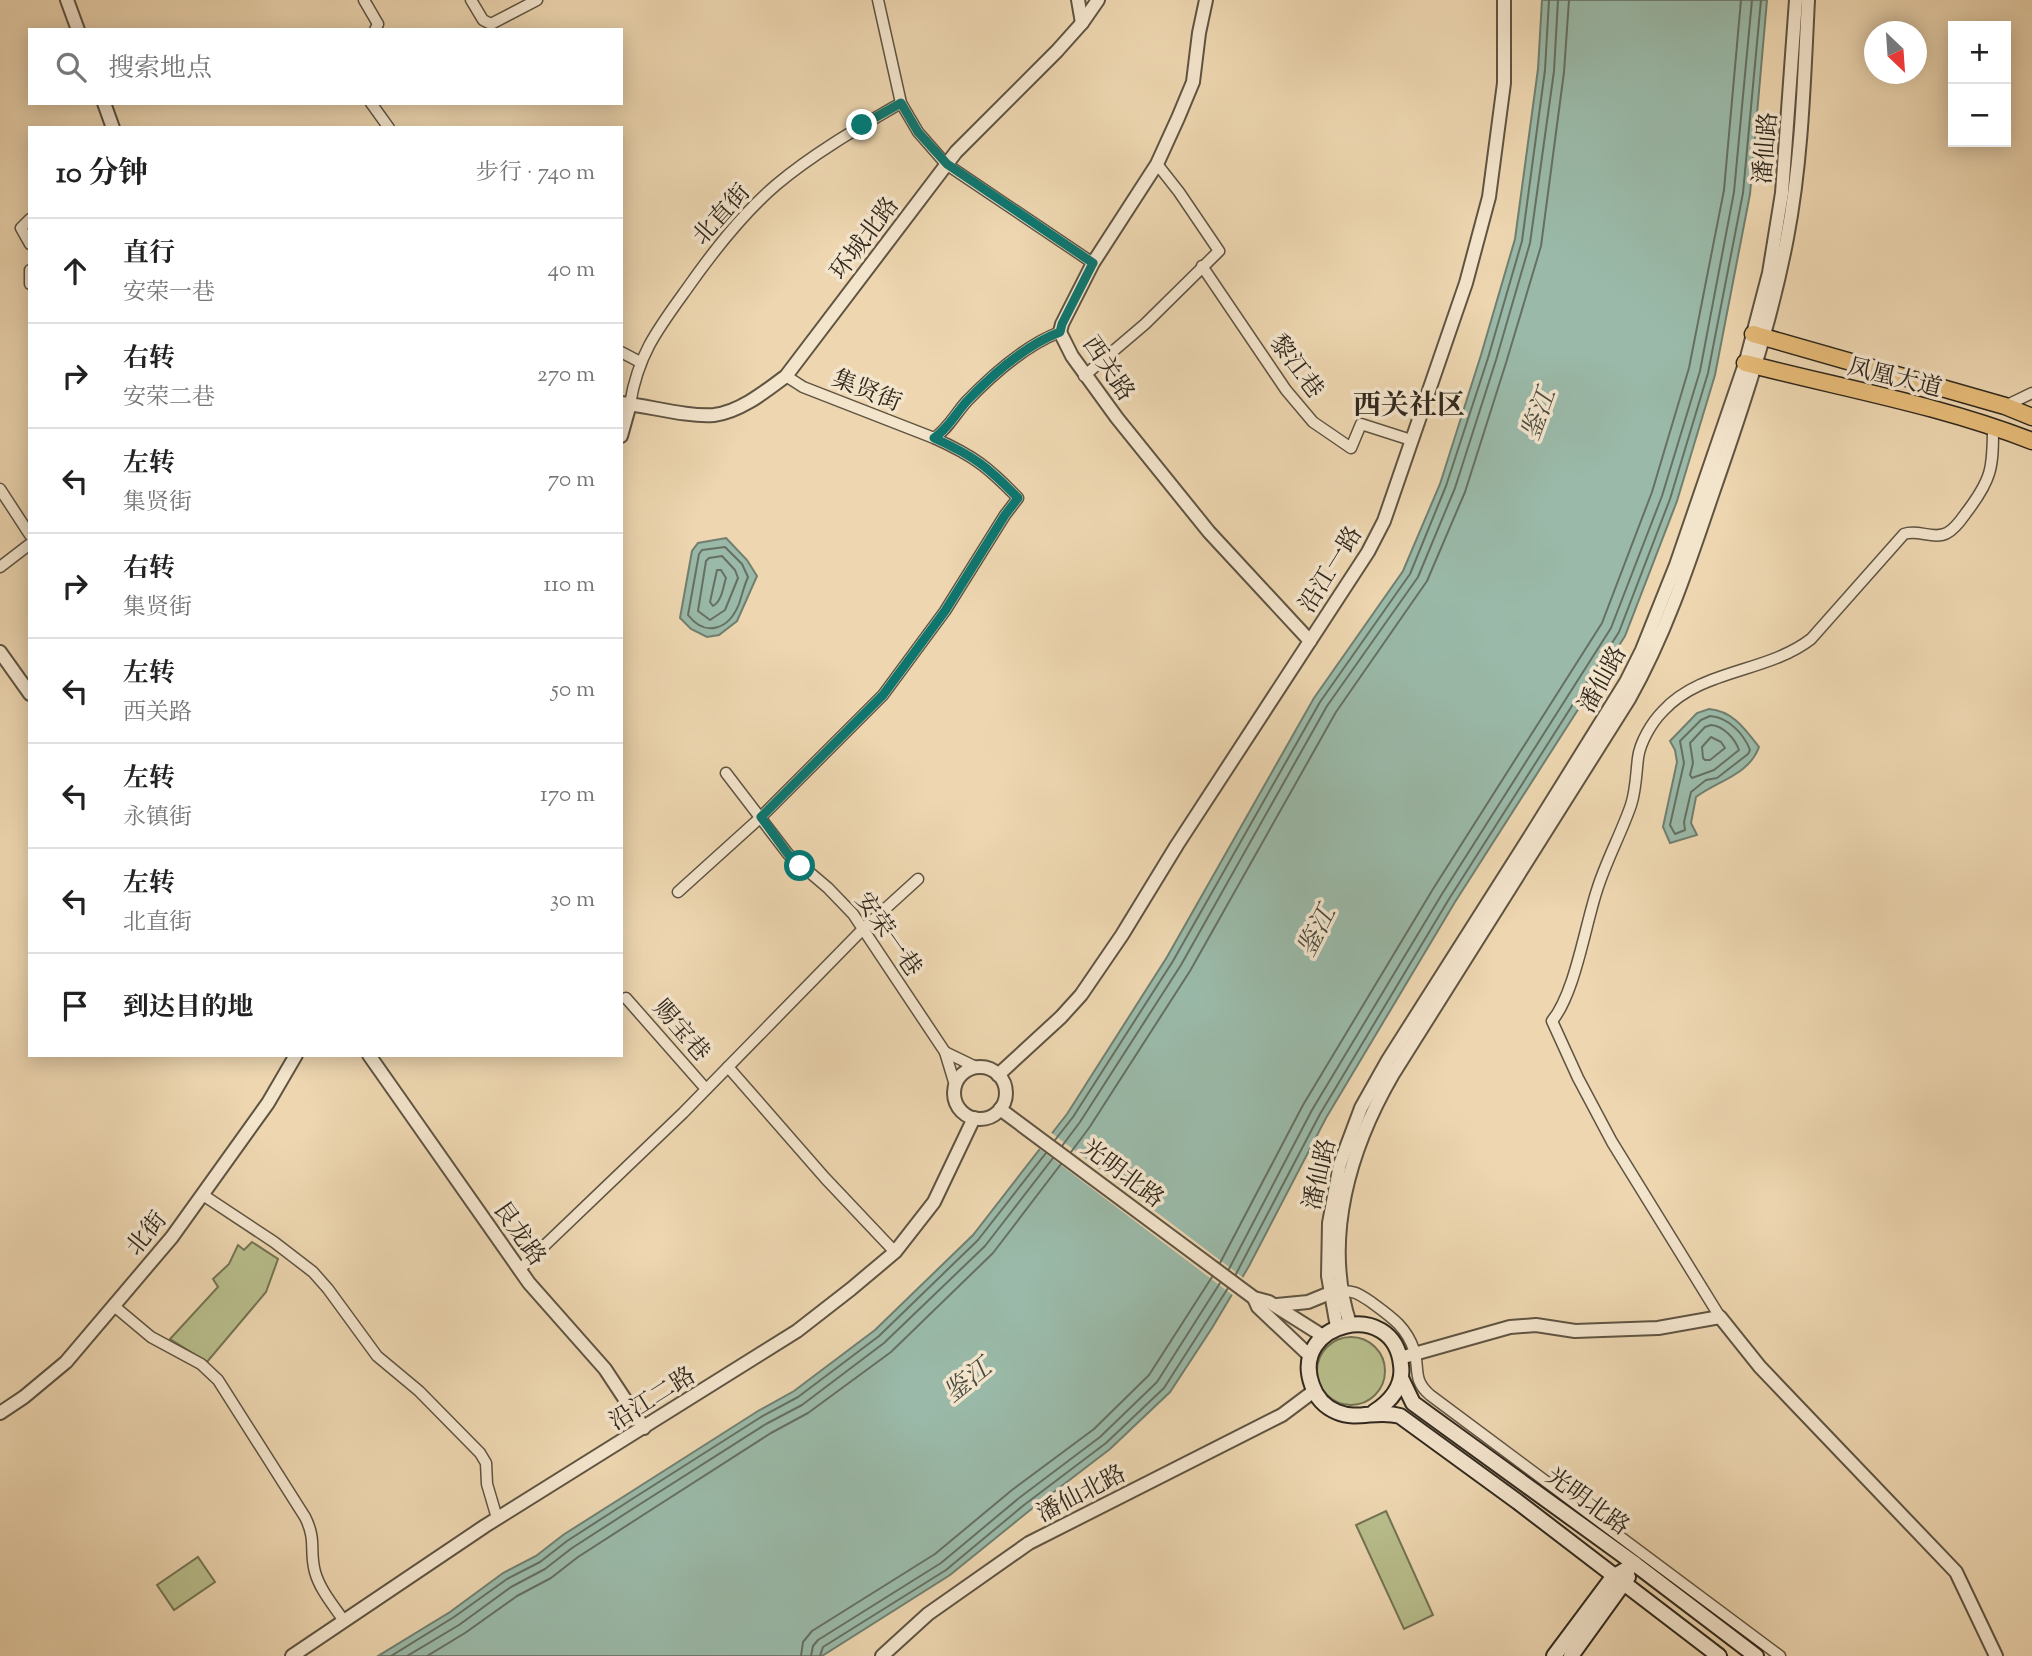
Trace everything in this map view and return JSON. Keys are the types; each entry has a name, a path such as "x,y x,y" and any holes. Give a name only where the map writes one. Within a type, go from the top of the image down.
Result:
{"main road":[{"name":"凤凰大道","path":"1759,335 2005,406 2032,417"},
{"name":"凤凰大道","path":"1751,364 1993,426 2032,441"},
{"path":"1314,1391 1309,1369 1311,1357 1323,1336 1343,1325 1363,1324 1376,1328 1407,1355"},
{"name":"光明北路","path":"1407,1355 1401,1378 1413,1403 1639,1559 1756,1656"},
{"path":"1374,1412 1391,1398 1401,1378"},
{"name":"光明北路","path":"1314,1391 1321,1401 1339,1413 1358,1416 1389,1412 1400,1416 1518,1502 1719,1656"},
{"path":"1555,1656 1639,1559"},
{"path":"1571,1656 1619,1581"}],"street":[{"path":"67,0 77,28"},
{"path":"364,0 378,24 376,28"},
{"path":"471,0 483,20 491,24 537,0"},
{"path":"878,0 901,103 918,132 947,164 1093,263"},
{"path":"1077,0 1082,23"},
{"name":"环城北路","path":"626,403 713,415 756,397 786,376 964,142 1029,80 1082,23 1098,0"},
{"name":"西关路","path":"1206,0 1192,82 1157,164 1093,263 1060,332 1084,376 1209,532 1310,641"},
{"name":"沿江一路","path":"998,1074 1081,995 1368,552 1384,521 1466,283 1489,197 1504,83 1504,0"},
{"name":"潘仙路","path":"1759,335 1782,193 1797,0"},
{"name":"潘仙路","path":"1343,1325 1327,1256 1334,1189 1349,1135 1395,1048 1596,732 1642,650 1751,364 1787,236 1794,192 1802,112 1808,0"},
{"name":"北直街","path":"626,403 640,362 657,330 703,267 755,205 797,169 851,131 901,103"},
{"path":"105,105 112,126"},
{"path":"372,105 387,126"},
{"path":"1084,376 1145,324 1219,249 1157,164"},
{"path":"28,221 21,228 28,240"},
{"name":"黎江巷","path":"1202,266 1268,365 1313,422 1351,448 1361,424 1410,440"},
{"path":"934,438 981,388 1023,354 1060,332"},
{"path":"623,353 640,362"},
{"name":"集贤街","path":"761,817 883,695 945,611 1018,498 991,470 967,453 803,387 786,376"},
{"path":"2005,406 2032,393"},
{"path":"623,423 626,403"},
{"path":"1993,426 1993,460 1989,478 1977,499 1952,529 1939,535 1912,531 1904,534 1801,647 1689,691 1661,713 1640,748 1631,805 1597,888 1577,962 1561,1007 1552,1021 1612,1142 1720,1317 1760,1367 1956,1572 1996,1656"},
{"path":"0,489 28,532"},
{"path":"0,567 28,546"},
{"path":"0,652 28,691"},
{"name":"安荣一巷","path":"726,773 788,854 840,899 863,929 945,1052 956,1085"},
{"path":"678,892 761,817"},
{"path":"520,1269 706,1089 863,929 918,879"},
{"name":"赐宝巷","path":"626,998 706,1089"},
{"path":"945,1052 976,1067 992,1070 1003,1080 1006,1095 1000,1109 988,1117 974,1118 967,1115 956,1102 956,1085 963,1073 976,1067"},
{"name":"北街","path":"0,1413 66,1362 114,1306 203,1195 268,1103 295,1057"},
{"name":"艮龙路","path":"370,1057 542,1299 605,1369 643,1428"},
{"path":"728,1067 825,1178 895,1252"},
{"name":"光明北路","path":"1000,1109 1254,1298 1276,1306 1323,1336"},
{"name":"沿江二路","path":"292,1656 498,1518 797,1331 851,1289 895,1252 934,1202 974,1118"},
{"path":"203,1195 274,1242 313,1272 377,1356 419,1391 480,1453 486,1463 487,1484 498,1518"},
{"path":"1276,1306 1308,1302 1349,1290 1360,1294 1391,1315 1408,1336 1407,1355 1418,1381 1430,1395 1639,1559 1780,1656"},
{"name":"光明北路","path":"1254,1298 1258,1307 1311,1357"},
{"path":"114,1306 151,1337 201,1364 218,1380 310,1527 314,1542 315,1573 344,1621"},
{"path":"1407,1355 1510,1327 1536,1325 1575,1331 1658,1328 1720,1317"},
{"name":"潘仙北路","path":"881,1656 928,1614 1029,1543 1282,1415 1314,1391"}],"green space":[{"path":"252,1242 278,1259 266,1292 207,1362 170,1339 218,1287 213,1279 229,1264 238,1245 244,1250"},
{"path":"1358,1337 1379,1352 1385,1364 1383,1384 1375,1395 1358,1405 1344,1405 1327,1395 1319,1384 1317,1364 1327,1347 1338,1339"},
{"path":"1386,1511 1433,1615 1404,1629 1356,1525"},
{"path":"198,1557 215,1582 174,1610 157,1585"}],"water":[{"name":"鉴江","path":"1542,0 1767,0 1750,194 1715,375 1677,501 1625,636 1455,902 1326,1118 1249,1266 1170,1392 1110,1449 950,1575 822,1656 378,1656 450,1612 503,1573 536,1556 563,1535 794,1391 875,1330 973,1235 1067,1114 1167,957 1314,698 1403,571 1440,484 1515,239 1538,69"},
{"path":"726,538 747,560 757,576 737,621 719,635 707,637 691,629 680,618 692,551 698,543"},
{"path":"1709,709 1732,717 1759,747 1754,757 1740,771 1696,797 1691,823 1697,835 1670,843 1663,827 1677,762 1670,741 1697,713"}],"pier":[{"path":"1049,1131 1245,1279 1235,1297 1037,1147"}],"district":[{"name":"西关社区","path":"1409,404"}],"route":[{"path":"800,866 761,817 883,695 945,611 1018,498 991,470 967,453 934,438 981,388 1023,354 1060,332 1093,263 947,164 918,132 901,103 862,125"}]}
